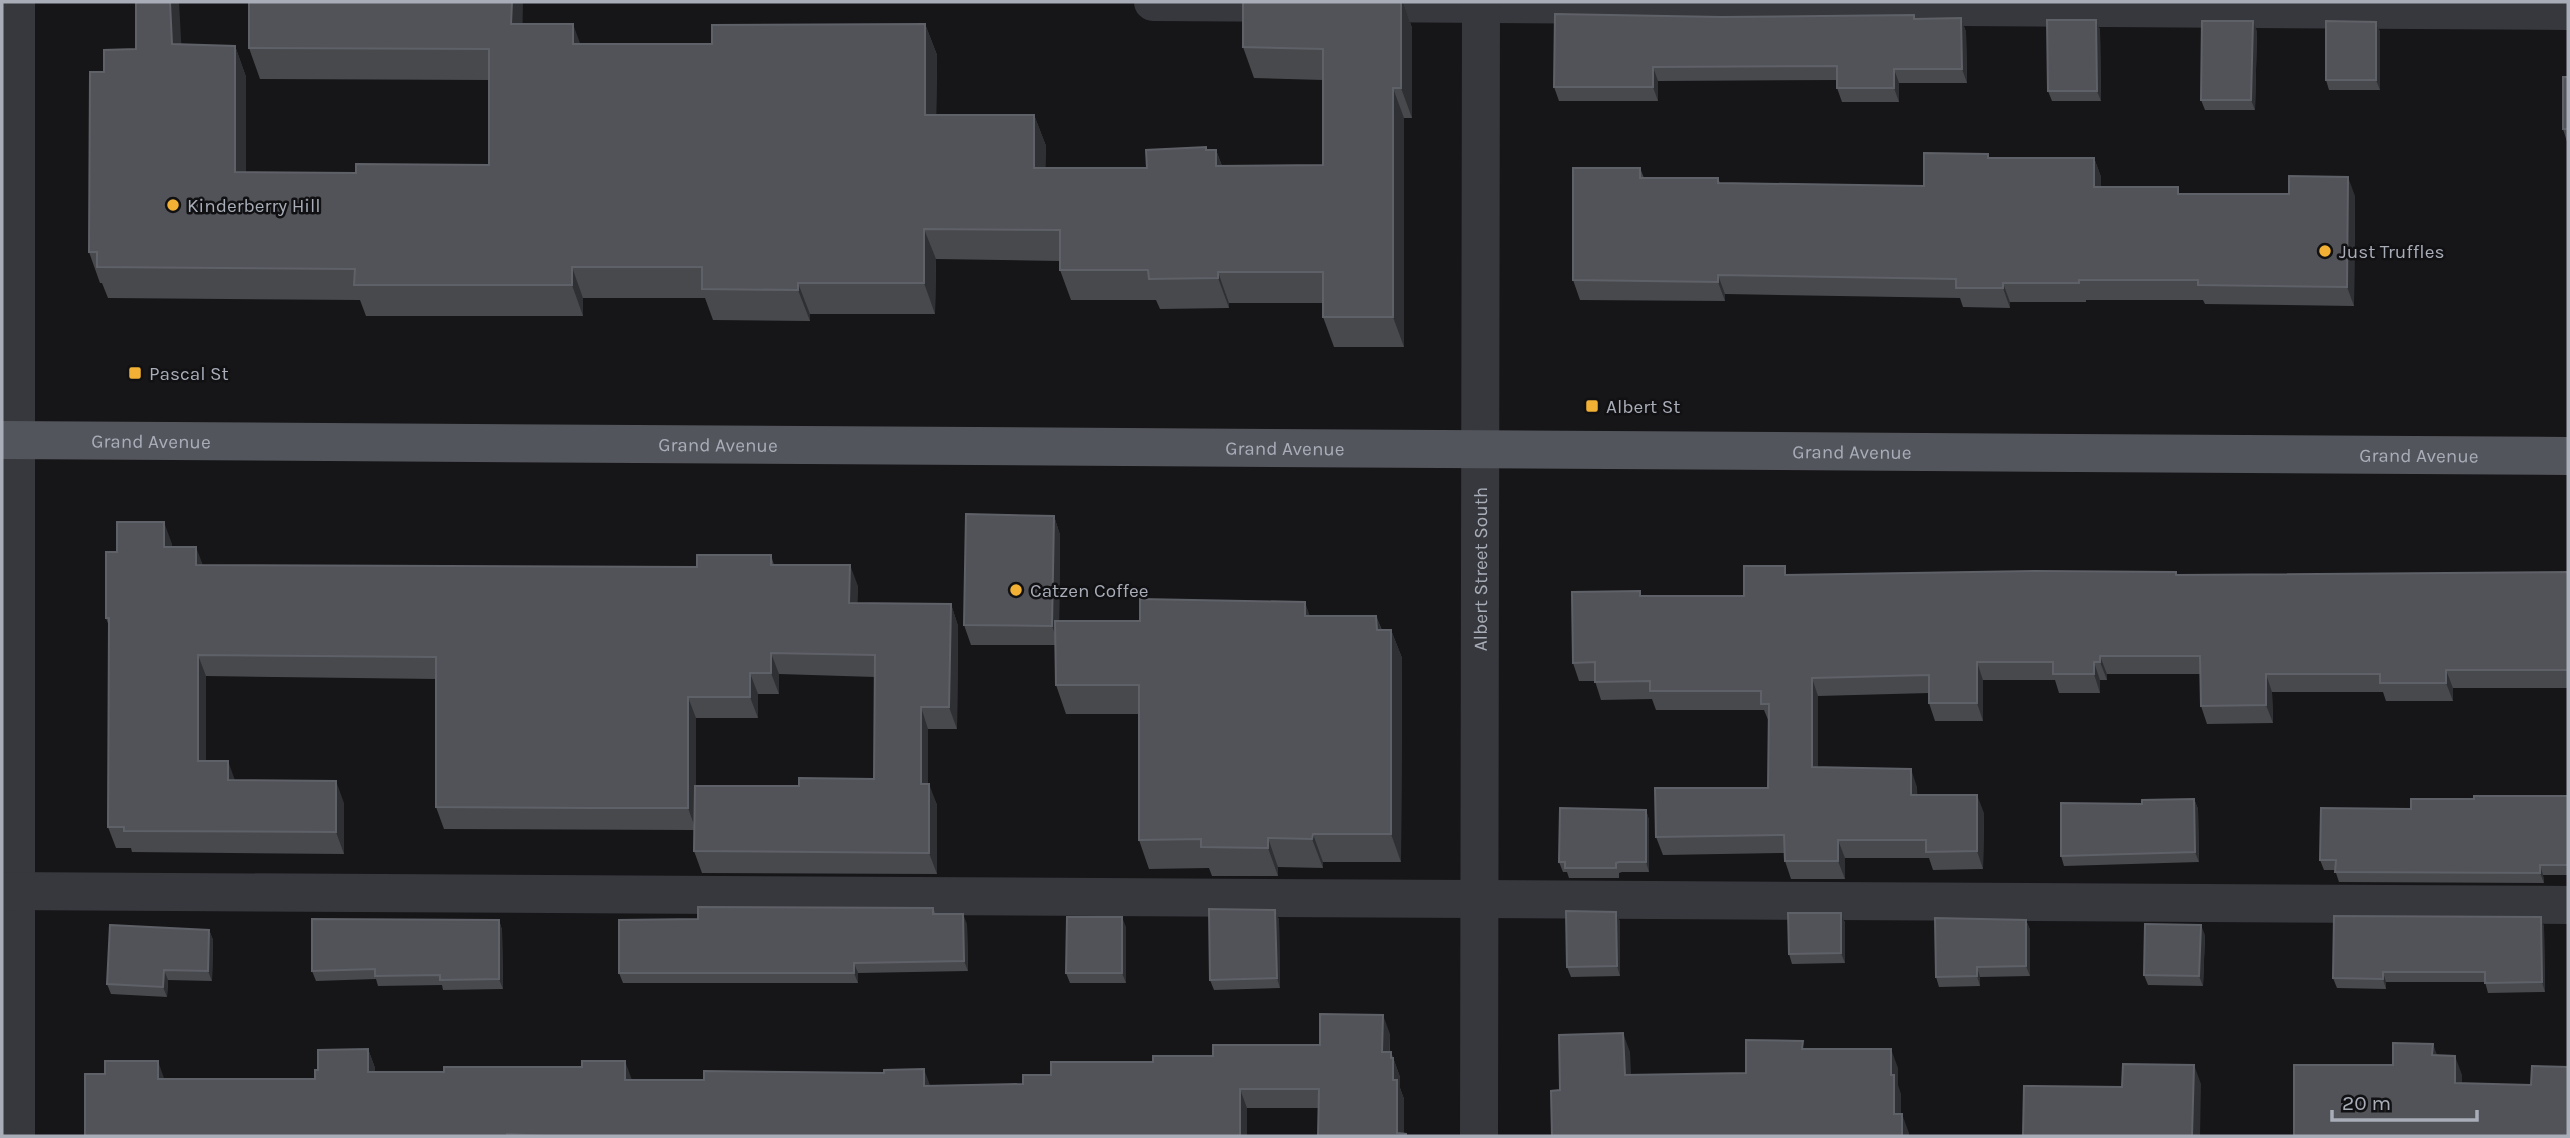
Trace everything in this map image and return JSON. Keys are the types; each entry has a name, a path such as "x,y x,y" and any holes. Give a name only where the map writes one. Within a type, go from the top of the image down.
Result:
{"main road":[{"name":"Grand Avenue","path":"8,440 2568,456"}],"street":[{"path":"16,2 8,440 9,891 16,1136"},
{"path":"1153,2 2568,11"},
{"name":"Albert Street South","path":"1479,1136 1481,3"},
{"path":"9,891 2568,905"}],"building":[{"path":"136,2 170,2 172,44 235,46 235,172 356,173 356,164 489,165 489,49 249,48 249,2 512,2 511,24 573,24 573,44 712,44 712,25 925,24 925,115 1034,115 1034,168 1147,168 1146,150 1206,147 1206,150 1216,150 1216,166 1323,165 1323,49 1243,47 1243,2 1401,2 1401,88 1393,88 1393,317 1323,317 1323,272 1218,272 1218,278 1149,279 1148,270 1060,270 1060,230 924,229 924,283 798,283 798,290 702,289 702,267 572,267 572,285 354,285 355,269 97,267 97,252 89,252 90,72 104,72 104,50 136,49"},
{"path":"1555,14 1721,17 1914,15 1914,19 1961,18 1962,69 1894,69 1894,88 1837,88 1837,66 1653,67 1653,87 1554,87"},
{"path":"2047,20 2096,20 2097,91 2048,91"},
{"path":"2202,21 2253,21 2251,100 2201,100"},
{"path":"2326,21 2376,22 2376,80 2326,80"},
{"path":"2563,77 2568,77 2568,129 2563,129"},
{"path":"1924,153 1988,154 1988,158 2094,158 2094,187 2178,187 2178,194 2289,194 2289,176 2348,177 2347,287 2198,285 2198,280 2079,280 2079,283 2003,283 2003,288 1956,288 1956,279 1718,275 1718,282 1573,280 1573,168 1640,168 1640,178 1718,178 1718,183 1924,186"},
{"name":"Catzen Coffee","path":"966,514 1054,516 1052,626 964,625"},
{"path":"117,522 164,522 164,547 196,547 196,565 697,567 697,555 771,555 771,565 850,565 849,603 951,604 949,707 921,707 921,784 929,784 929,853 694,851 695,786 799,786 799,778 874,779 875,655 771,653 771,673 750,673 750,697 688,697 688,808 591,808 436,807 436,657 198,655 198,761 228,761 228,780 336,781 336,832 124,831 124,827 108,827 109,618 106,618 106,552 117,552"},
{"path":"1744,566 1785,566 1785,575 2037,571 2176,572 2176,575 2568,572 2568,670 2446,670 2446,683 2380,683 2380,674 2266,674 2266,705 2201,706 2200,656 2100,656 2100,662 2094,662 2094,674 2053,674 2053,662 1977,662 1977,703 1929,703 1929,675 1812,678 1812,767 1911,769 1911,795 1977,795 1977,851 1926,852 1926,840 1838,840 1838,861 1785,861 1784,835 1656,837 1655,788 1768,788 1769,704 1761,704 1761,691 1650,691 1650,681 1595,682 1595,662 1573,663 1572,592 1640,591 1640,596 1744,596"},
{"path":"1140,599 1305,602 1305,616 1376,616 1377,630 1391,630 1391,834 1313,834 1312,839 1268,838 1268,848 1201,847 1201,839 1139,840 1139,685 1056,685 1055,621 1140,621"},
{"path":"2474,796 2568,796 2568,865 2540,865 2540,873 2335,872 2336,860 2320,860 2321,808 2411,809 2411,799 2474,799"},
{"path":"2194,799 2195,852 2061,856 2061,803 2142,804 2142,800"},
{"path":"1560,808 1646,810 1646,862 1619,862 1616,863 1616,868 1565,868 1565,862 1559,862"},
{"path":"698,907 933,908 933,914 963,914 964,961 854,963 854,973 619,973 619,920 698,919"},
{"path":"1209,909 1275,910 1277,978 1210,980"},
{"path":"1566,911 1616,912 1617,966 1567,967"},
{"path":"1788,913 1841,913 1841,953 1789,954"},
{"path":"2334,916 2541,917 2542,982 2485,983 2485,972 2383,972 2383,979 2333,978"},
{"path":"1067,917 1122,917 1122,973 1066,973"},
{"path":"1935,918 2026,920 2026,966 1977,967 1977,976 1936,977"},
{"path":"312,919 499,920 499,979 440,980 440,975 375,976 375,969 312,971"},
{"path":"2145,924 2201,925 2199,976 2144,975"},
{"path":"110,925 209,930 208,971 164,970 163,987 107,984"},
{"path":"1320,1014 1383,1015 1382,1052 1391,1052 1393,1080 1397,1080 1397,1133 1406,1136 1318,1136 1319,1089 1240,1089 1240,1136 85,1136 85,1074 105,1074 105,1061 158,1061 158,1079 315,1079 318,1050 368,1049 368,1072 444,1072 444,1067 582,1067 582,1061 625,1061 625,1080 704,1080 704,1071 884,1073 884,1070 924,1069 924,1086 1023,1084 1023,1075 1051,1075 1051,1062 1153,1062 1153,1056 1213,1056 1213,1045 1320,1045"},
{"path":"1623,1033 1625,1075 1746,1073 1746,1040 1803,1041 1802,1049 1891,1049 1894,1114 1902,1114 1902,1136 1552,1136 1551,1091 1560,1090 1559,1035"},
{"path":"2393,1043 2433,1044 2432,1055 2455,1056 2455,1083 2531,1085 2532,1066 2568,1067 2568,1136 2294,1136 2294,1065 2393,1065"},
{"path":"2123,1064 2194,1065 2192,1136 2023,1136 2024,1086 2122,1087"}],"place":[{"name":"Kinderberry Hill","path":"173,205"},
{"name":"Just Truffles","path":"2325,251"},
{"name":"Pascal St","path":"135,373"},
{"name":"Albert St","path":"1592,406"},
{"name":"Catzen Coffee","path":"1016,590"}]}
